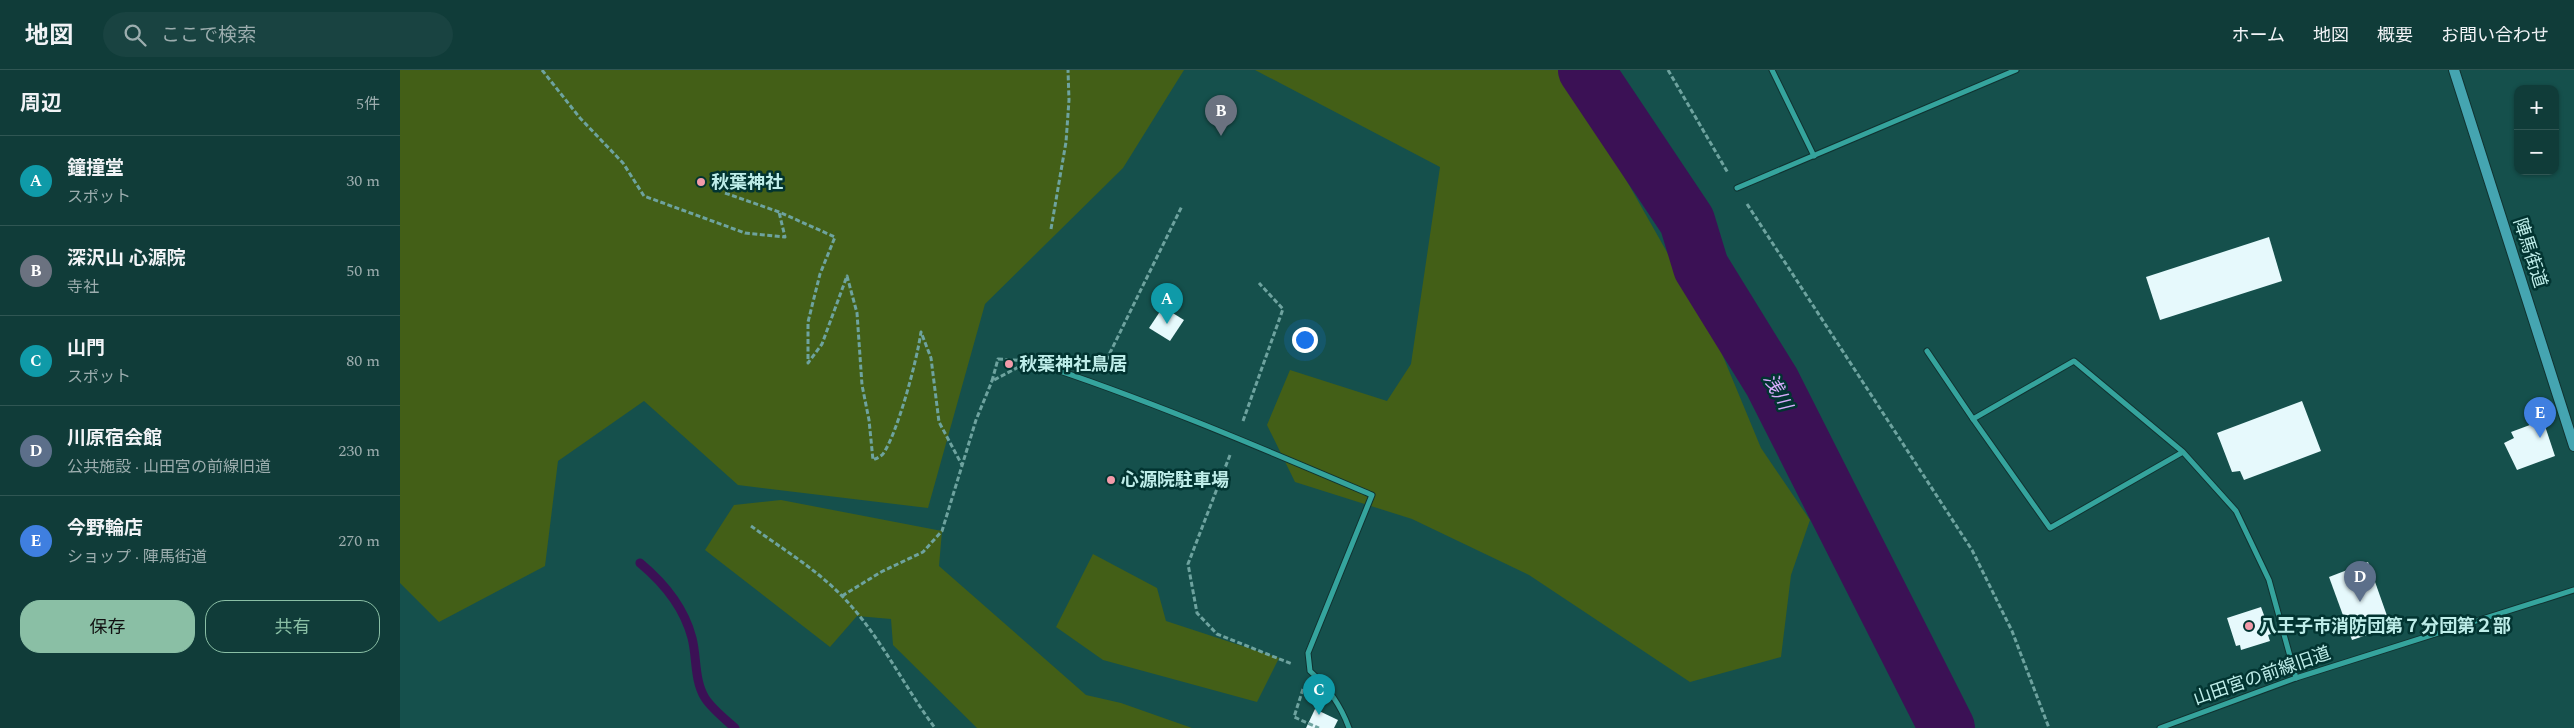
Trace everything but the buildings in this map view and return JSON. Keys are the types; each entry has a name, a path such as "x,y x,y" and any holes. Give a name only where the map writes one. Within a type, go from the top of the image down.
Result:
{"main road":[{"name":"陣馬街道","path":"2454,70 2574,446"}],"street":[{"path":"1772,70 1814,156"},
{"path":"1737,188 2016,70"},
{"path":"1927,351 1972,419 2050,528 2183,452"},
{"path":"1030,361 1096,382 1237,437 1372,495 1308,653 1310,671 1323,683 1345,717 1349,728"},
{"path":"1972,419 2074,361 2183,452 2236,511 2269,580 2296,678"},
{"name":"山田宮の前線旧道","path":"2160,728 2296,678 2574,590"}],"path":[{"path":"542,70 580,118 623,163 644,196 745,233 785,237 778,212"},
{"path":"1051,229 1066,142 1068,70"},
{"path":"1668,70 1737,188 1972,550 2012,631 2049,728"},
{"path":"724,193 778,212 834,237 820,274 808,322 808,363 822,344 847,276 857,313 862,385 869,420 873,460 882,456 889,441 918,352 921,332 931,358 939,422 962,465"},
{"path":"1096,382 1182,206"},
{"path":"1259,283 1283,309 1237,437 1188,564 1197,613 1217,634 1310,671 1294,717 1319,728"},
{"path":"842,596 881,572 923,552 942,531 976,420 998,359"},
{"path":"992,380 1030,361"},
{"path":"751,526 812,570 842,596 875,637 913,698 935,728"}],"green space":[{"path":"400,70 1184,70 1123,168 985,304 928,508 738,485 644,401 558,461 545,566 439,622 400,583"},
{"path":"1255,70 1564,70 1715,337 1761,448 1810,520 1791,575 1781,657 1690,682 1529,575 1412,519 1295,482 1267,425 1290,370 1387,401 1411,364 1440,167"},
{"path":"781,500 942,531 939,566 1086,695 1121,703 1192,728 977,728 893,645 891,619 857,616 830,647 705,550 734,505"},
{"path":"1093,554 1157,588 1166,621 1279,658 1257,702 1103,660 1056,627"}],"waterway":[{"name":"浅川","path":"1586,70 1687,221 1701,267 1772,382 1947,728"},
{"path":"640,563 665,587 684,616 694,645 697,676 701,691 711,706 735,728"}],"place":[{"name":"深沢山 心源院","path":"1221,136"},
{"name":"秋葉神社","path":"701,182"},
{"name":"鐘撞堂","path":"1167,324"},
{"name":"秋葉神社鳥居","path":"1009,364"},
{"name":"今野輪店","path":"2540,438"},
{"name":"心源院駐車場","path":"1111,480"},
{"name":"川原宿会館","path":"2360,602"},
{"name":"八王子市消防団第７分団第２部","path":"2249,626"},
{"name":"山門","path":"1319,715"}]}
